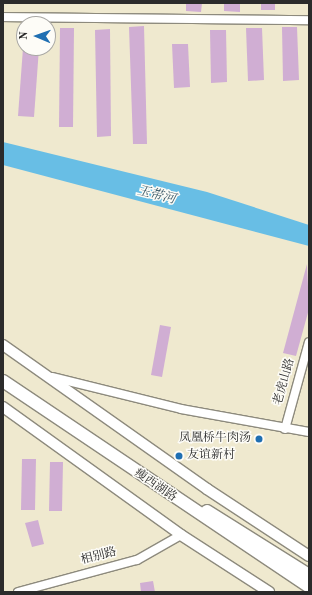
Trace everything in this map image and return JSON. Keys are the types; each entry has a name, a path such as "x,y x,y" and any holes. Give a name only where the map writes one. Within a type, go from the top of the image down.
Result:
{"main road":[{"name":"瘦西湖路","path":"3,372 217,518 309,575"},
{"name":"瘦西湖路","path":"3,381 309,587"}],"street":[{"path":"3,17 309,20"},
{"name":"老虎山路","path":"285,429 309,342"},
{"path":"3,345 207,489 309,556"},
{"path":"48,376 181,409 285,429 309,432"},
{"path":"3,407 181,535 269,592"},
{"name":"相别路","path":"18,592 137,560 181,535"}],"water":[{"name":"玉带河","path":"3,142 207,192 309,225 309,246 3,165"}],"building":[{"path":"186,3 202,3 201,12 186,11"},
{"path":"224,3 240,3 240,12 224,11"},
{"path":"261,3 275,3 275,10 261,10"},
{"path":"144,26 147,144 133,144 129,27"},
{"path":"282,27 297,27 299,80 283,81"},
{"path":"60,28 74,28 73,127 59,127"},
{"path":"246,28 262,28 264,80 248,81"},
{"path":"110,29 111,136 97,137 95,30"},
{"path":"210,30 226,30 227,82 211,83"},
{"path":"172,44 188,44 190,87 174,88"},
{"path":"22,56 38,56 34,117 18,116"},
{"path":"307,264 309,309 296,356 283,353"},
{"path":"160,325 171,327 162,377 151,375"},
{"path":"22,459 36,459 35,510 21,510"},
{"path":"50,462 63,462 62,511 49,511"},
{"path":"38,520 44,544 32,547 25,523"},
{"path":"153,581 155,592 141,592 140,583"}],"place":[{"name":"凤凰桥牛肉汤","path":"259,439"},
{"name":"友谊新村","path":"179,456"}]}
